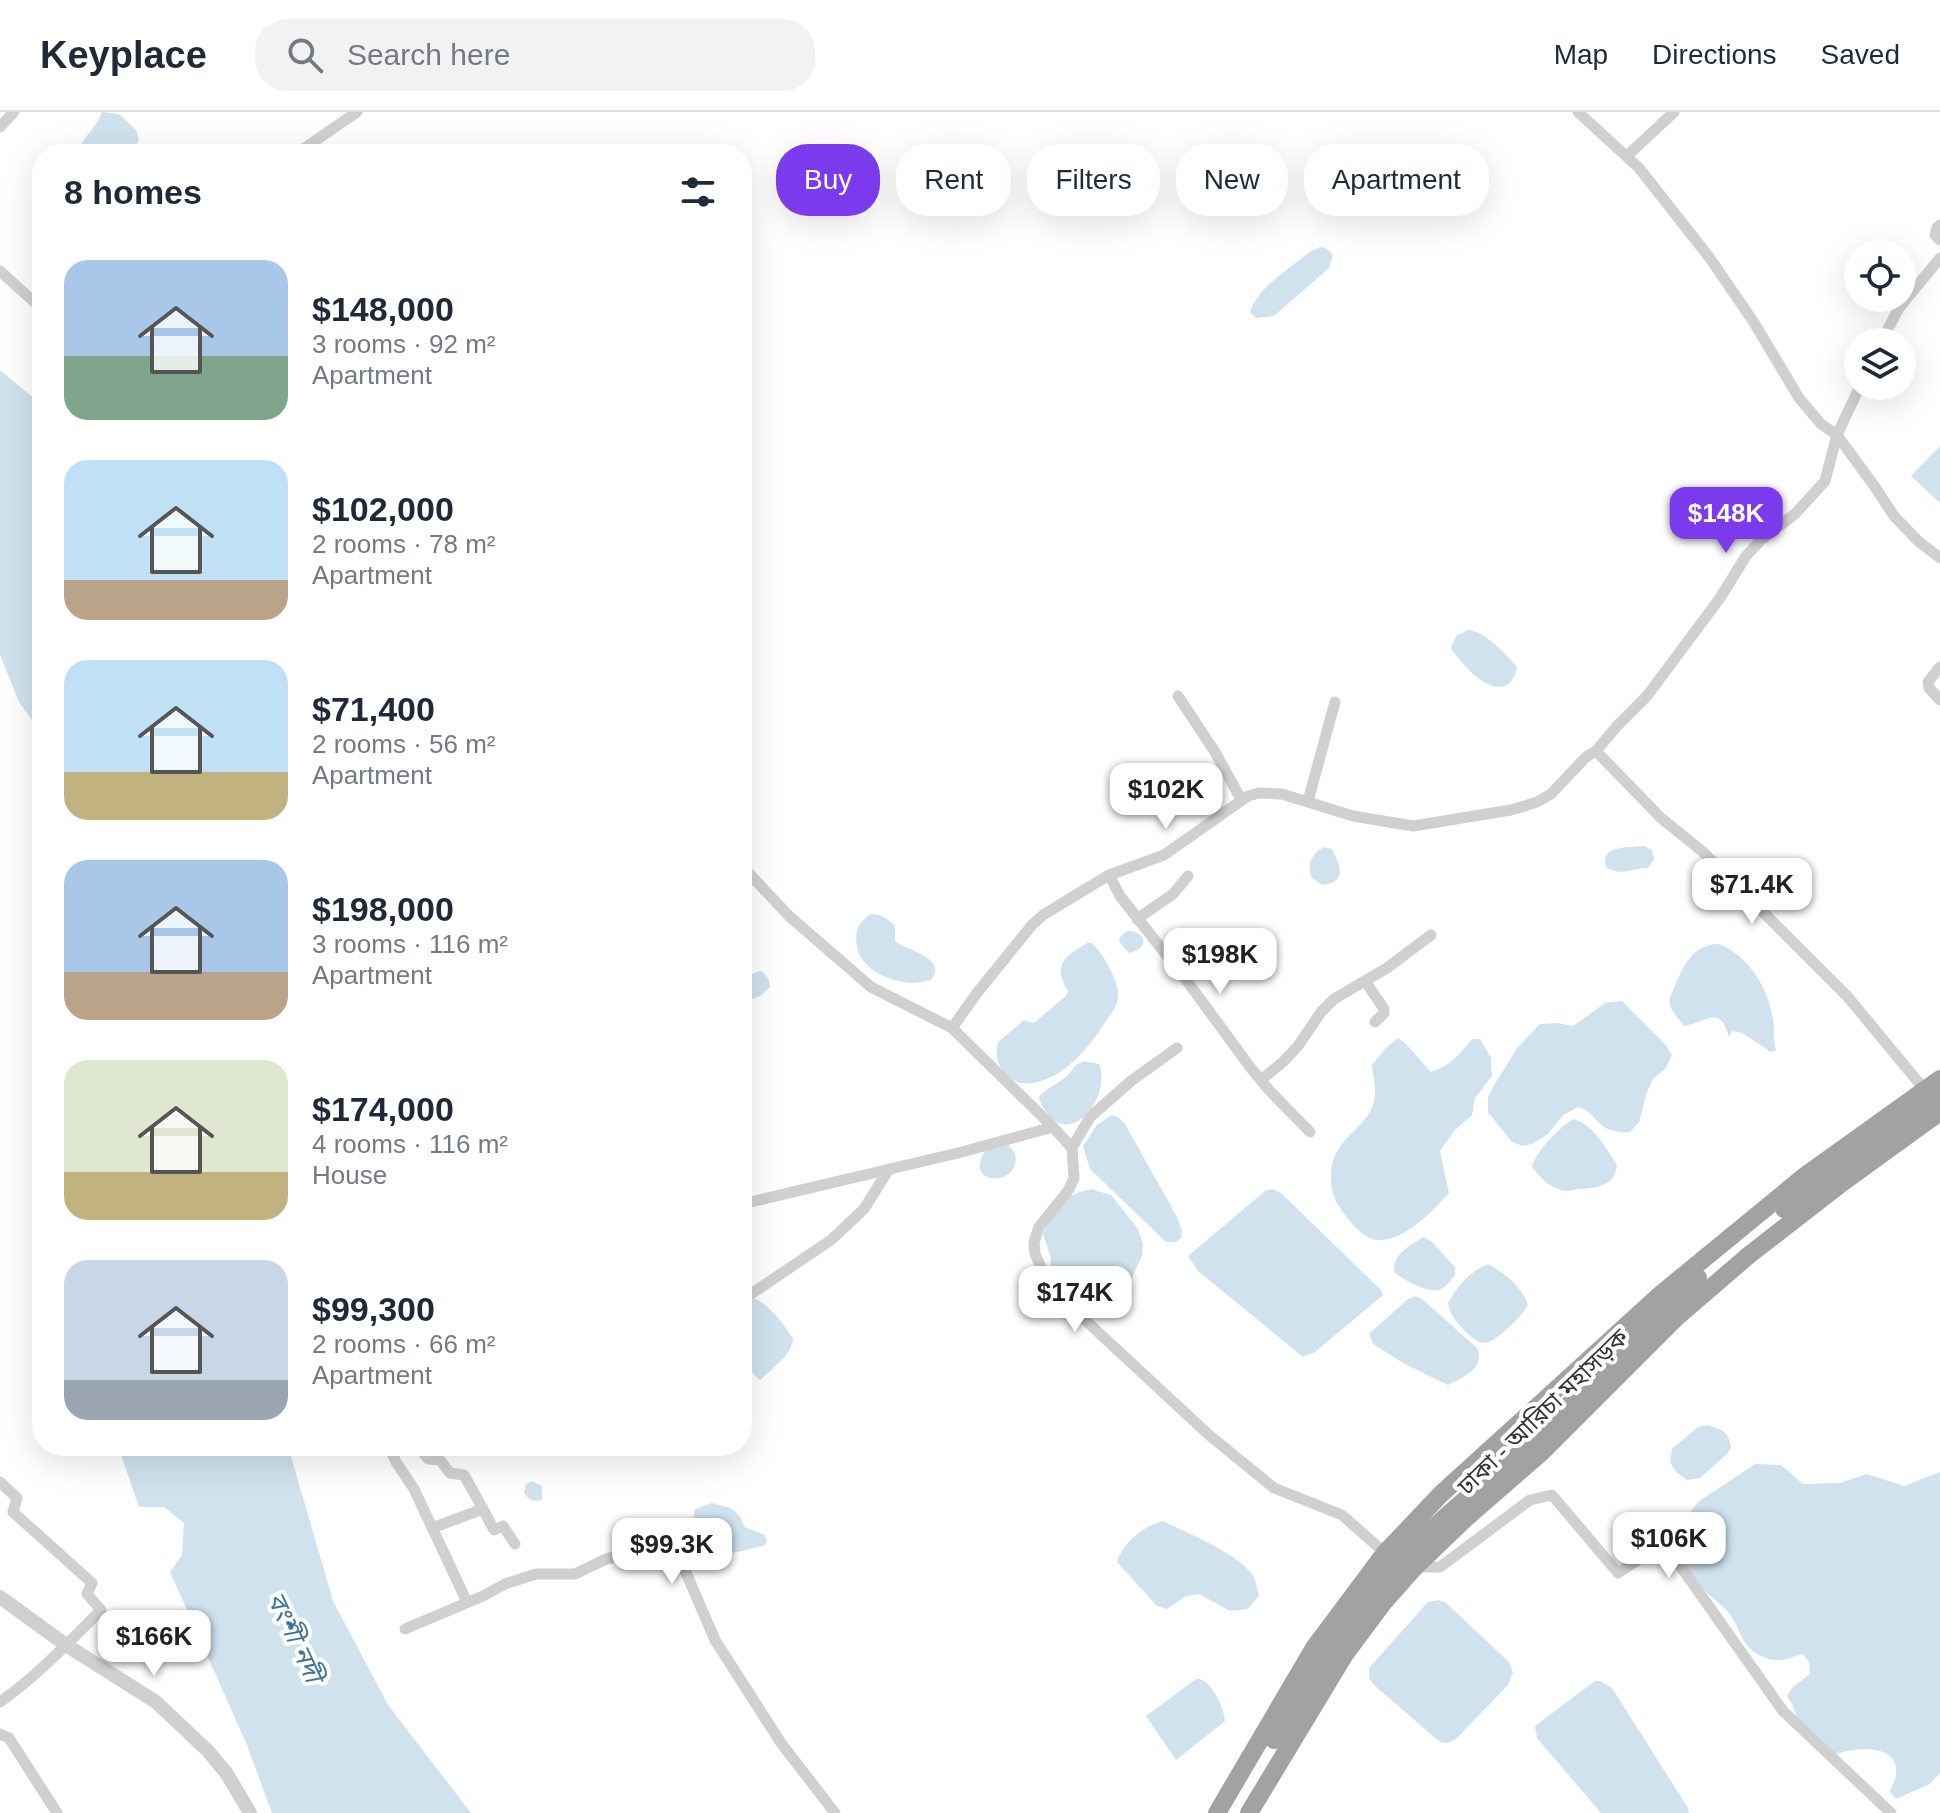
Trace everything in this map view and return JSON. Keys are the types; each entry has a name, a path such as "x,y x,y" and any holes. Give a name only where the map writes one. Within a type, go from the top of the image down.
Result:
{"highway":[{"path":"1232,1813 1334,1647 1382,1582 1424,1537 1465,1510 1538,1446 1644,1328 1696,1280 1932,1092 1940,1079"},
{"path":"1217,1813 1314,1648 1385,1553 1470,1467 1661,1294 1806,1175 1932,1092"},
{"name":"ঢাকা - আরিচা মহাসড়ক","path":"1538,1446 1749,1255 1940,1112"},
{"name":"ঢাকা - আরিচা মহাসড়ক","path":"1249,1813 1345,1654 1383,1603 1465,1510"}],"street":[{"path":"1578,112 1639,168 1709,257 1753,321 1799,398 1821,424 1837,435 1894,516 1940,558"},
{"path":"1627,156 1674,112"},
{"path":"0,127 10,113"},
{"path":"310,144 351,114"},
{"path":"1940,225 1935,235 1940,240"},
{"path":"1888,328 1899,308 1940,258"},
{"path":"0,271 32,300"},
{"path":"952,1028 977,993 1043,915 1109,875 1164,855 1241,799 1259,793 1282,794 1353,816 1413,826 1511,810 1551,794 1647,696 1720,598 1746,556 1762,539 1795,514 1825,481 1837,435 1853,400"},
{"path":"1940,667 1928,682 1929,688 1940,700"},
{"path":"1178,696 1241,799"},
{"path":"1308,801 1335,702"},
{"path":"1596,751 1661,818 1702,851 1847,996 1932,1092"},
{"path":"1109,875 1137,919 1261,1080 1310,1132"},
{"path":"1137,919 1173,894 1188,876"},
{"path":"752,877 789,916 871,987 952,1028 1072,1148"},
{"path":"1261,1080 1290,1054 1330,1003 1387,968 1431,935"},
{"path":"1365,981 1384,1009 1375,1022"},
{"path":"1177,1048 1112,1096 1090,1117 1072,1148 1074,1178 1068,1191 1039,1227 1034,1242 1035,1254 1044,1274 1070,1306 1209,1435 1274,1488 1342,1515 1385,1553"},
{"path":"752,1202 1053,1127"},
{"path":"752,1293 831,1240 864,1209 889,1169"},
{"path":"393,1456 414,1489 467,1602"},
{"path":"426,1456 440,1460 450,1473 464,1475 494,1530 503,1526 515,1544"},
{"path":"0,1482 17,1498 13,1512 92,1583 87,1594 101,1610 0,1702"},
{"path":"1415,1567 1440,1567 1530,1500 1552,1495 1618,1573 1664,1543 1783,1711 1891,1813"},
{"path":"432,1528 483,1509"},
{"path":"405,1629 505,1584 536,1574 575,1574 606,1559 634,1553 665,1553 684,1568 715,1640 781,1743 835,1813"},
{"path":"0,1597 66,1645 156,1702 208,1751 227,1774 250,1813"},
{"path":"0,1734 9,1738 57,1813"}],"water":[{"path":"102,112 119,114 136,130 139,140 136,144 82,144"},
{"path":"1320,247 1333,255 1329,268 1274,316 1256,318 1250,312 1268,285"},
{"path":"0,370 32,397 32,720 19,702 0,655"},
{"path":"1940,446 1940,503 1911,476"},
{"path":"1468,630 1487,639 1517,667 1508,684 1500,687 1484,682 1455,654 1451,648 1456,636"},
{"path":"1644,846 1652,850 1654,859 1648,868 1622,872 1606,867 1605,860 1611,851"},
{"path":"1324,847 1332,849 1340,873 1335,881 1322,885 1312,878 1310,864 1313,856"},
{"path":"870,914 881,916 895,926 895,941 931,961 935,972 931,980 912,983 895,980 878,973 864,962 857,947 857,932"},
{"path":"1127,931 1139,934 1143,940 1140,948 1129,953 1119,938"},
{"path":"1087,943 1092,943 1114,976 1118,991 1114,1008 1084,1050 1060,1072 1031,1083 1014,1080 1001,1069 998,1042 1024,1020 1034,1023 1067,995 1061,974 1063,962"},
{"path":"1719,944 1739,956 1762,985 1774,1023 1776,1050 1771,1052 1742,1033 1732,1031 1729,1037 1717,1018 1684,1026 1672,1009 1670,997 1687,962 1700,949"},
{"path":"762,971 770,987 753,999 752,975"},
{"path":"1622,1001 1672,1055 1666,1068 1653,1079 1639,1122 1630,1132 1614,1131 1578,1107 1563,1115 1548,1134 1532,1144 1522,1146 1511,1141 1488,1112 1488,1097 1518,1047 1540,1024 1573,1026 1605,1003"},
{"path":"1398,1038 1431,1072 1449,1063 1472,1039 1480,1039 1491,1058 1492,1076 1475,1098 1472,1115 1454,1131 1440,1151 1449,1193 1425,1218 1404,1233 1393,1238 1372,1239 1356,1228 1341,1209 1333,1194 1331,1175 1337,1152 1370,1112 1374,1102 1372,1065"},
{"path":"1084,1061 1099,1064 1102,1076 1095,1102 1078,1121 1068,1124 1057,1122 1047,1113 1039,1097"},
{"path":"1112,1115 1125,1124 1177,1217 1182,1231 1181,1238 1176,1242 1166,1242 1090,1169 1083,1146 1097,1125"},
{"path":"1573,1119 1593,1131 1617,1165 1609,1182 1593,1188 1561,1190 1544,1181 1532,1166 1549,1140"},
{"path":"1008,1145 1016,1158 1010,1172 1000,1178 983,1174 980,1161 986,1150"},
{"path":"1091,1189 1111,1195 1138,1229 1143,1244 1142,1256 1128,1286 1103,1307 1088,1311 1062,1291 1052,1276 1050,1255 1043,1234 1066,1199"},
{"path":"1273,1189 1282,1194 1383,1295 1315,1352 1303,1357 1198,1271 1188,1256 1265,1191"},
{"path":"1423,1237 1431,1241 1455,1267 1455,1275 1441,1289 1423,1288 1394,1272 1399,1255"},
{"path":"1488,1264 1512,1281 1528,1305 1507,1329 1486,1343 1476,1340 1464,1330 1448,1303 1465,1280"},
{"path":"1415,1296 1477,1348 1479,1361 1476,1366 1448,1385 1373,1344 1369,1334"},
{"path":"752,1298 770,1309 793,1339 785,1356 761,1380 752,1372"},
{"path":"1707,1425 1724,1432 1731,1447 1700,1478 1687,1480 1676,1472 1670,1462 1672,1449 1698,1427"},
{"name":"বংশী নদী","path":"121,1456 291,1456 333,1601 388,1705 471,1813 272,1813 247,1745 170,1572 182,1555 184,1523 164,1507 139,1507"},
{"path":"1755,1464 1781,1465 1803,1484 1840,1483 1867,1474 1904,1486 1940,1472 1940,1773 1930,1784 1896,1799 1890,1792 1896,1775 1891,1757 1884,1752 1864,1749 1836,1754 1798,1719 1787,1696 1810,1674 1809,1662 1803,1654 1777,1660 1754,1652 1745,1642 1733,1618 1700,1585 1681,1559 1672,1537 1698,1502"},
{"path":"532,1481 542,1486 542,1500 532,1500 524,1493 526,1484"},
{"path":"712,1503 730,1508 739,1515 745,1527 765,1535 767,1542 763,1546 734,1553 708,1549 697,1533 694,1516 695,1509"},
{"path":"1163,1521 1212,1545 1247,1568 1254,1577 1259,1595 1248,1609 1230,1611 1199,1594 1186,1596 1167,1609 1157,1606 1117,1562 1135,1536"},
{"path":"1428,1602 1445,1602 1509,1662 1513,1673 1508,1685 1456,1739 1448,1743 1440,1742 1369,1678 1369,1668"},
{"path":"1196,1679 1206,1682 1214,1692 1225,1721 1176,1760 1146,1716"},
{"path":"1595,1681 1612,1688 1689,1813 1601,1813 1537,1738 1535,1726"}]}
